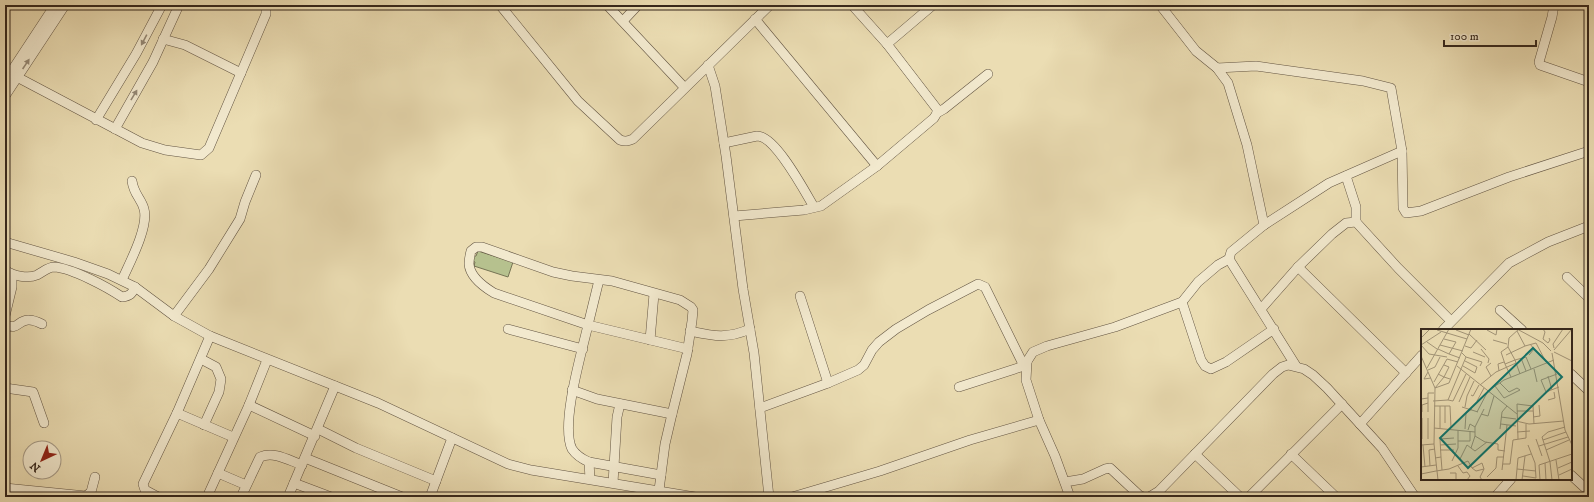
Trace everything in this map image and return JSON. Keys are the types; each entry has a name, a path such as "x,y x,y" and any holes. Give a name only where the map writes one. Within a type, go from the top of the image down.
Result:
{"street":[{"path":"5,81 55,5"},
{"path":"5,96 65,5"},
{"path":"96,120 136,54 162,5"},
{"path":"115,129 153,62 179,5"},
{"path":"17,77 96,120 142,142 165,150 201,155 209,148 266,14 266,5"},
{"path":"500,5 578,101 620,140 629,141 633,139 684,87 770,5"},
{"path":"607,5 684,87"},
{"path":"623,21 638,5"},
{"path":"852,5 887,44 937,109 937,113"},
{"path":"887,44 933,5"},
{"path":"1160,5 1196,51 1217,68 1228,83 1236,105 1247,145 1264,225"},
{"path":"1554,5 1539,62 1540,65 1589,82"},
{"path":"755,19 877,166"},
{"path":"163,39 185,45 241,73"},
{"path":"136,54 153,62"},
{"path":"708,65 715,86 724,143 750,329 769,497"},
{"path":"1217,68 1256,66 1363,81 1391,88 1402,151 1403,208 1406,213 1420,211 1509,177 1589,151"},
{"path":"734,216 804,210 821,206 877,166 934,118 937,113 988,74"},
{"path":"724,143 757,136 762,136 768,140 790,167 814,207"},
{"path":"959,387 1025,364 1033,352 1047,346 1115,327 1182,302 1198,282 1218,265 1229,259 1231,252 1264,225 1329,183 1402,151"},
{"path":"174,316 209,269 240,219 256,175"},
{"path":"1346,176 1356,207 1356,222 1398,268 1451,321"},
{"path":"122,280 139,242 144,216 141,202 134,190 132,181"},
{"path":"1261,309 1298,267 1332,234 1346,223 1356,222"},
{"path":"1444,329 1509,263 1548,242 1589,226"},
{"path":"5,242 74,262 122,280 174,316 210,336 378,403 508,464 531,470 612,483 643,493 659,490 691,497"},
{"path":"659,490 672,414 688,349 693,310 691,307 680,300 654,294 612,281 553,272 482,247 476,247 471,251 469,264 472,272 484,287 494,293 588,325 688,349"},
{"path":"1229,259 1296,366"},
{"path":"5,316 12,287 9,273 30,277 36,276 50,268 55,267 91,280 122,297 132,294 135,288"},
{"path":"1298,267 1406,373"},
{"path":"1567,277 1589,298"},
{"path":"599,280 572,390 569,432 571,444 575,452 588,462 661,475"},
{"path":"760,408 828,383 858,370 864,365 872,350 879,342 896,329 978,284 985,287 1025,364 1026,380 1039,420 1070,497"},
{"path":"650,340 654,294"},
{"path":"800,296 828,383"},
{"path":"1182,302 1202,360 1206,366 1211,369 1226,362 1274,329"},
{"path":"1500,310 1521,329"},
{"path":"5,324 10,327 15,327 24,321 29,320 42,324"},
{"path":"508,329 583,349"},
{"path":"690,332 728,336 737,335 750,329"},
{"path":"158,497 145,490 143,484 177,413 210,336"},
{"path":"1360,424 1421,356"},
{"path":"200,359 216,367 221,379 219,392 204,425"},
{"path":"207,497 268,360"},
{"path":"1149,497 1159,491 1273,374 1282,367 1288,365 1296,366 1313,375 1342,404 1382,448 1413,496"},
{"path":"1572,375 1589,391"},
{"path":"288,497 335,386"},
{"path":"5,388 33,392 44,422"},
{"path":"572,390 597,399 672,414"},
{"path":"612,483 617,417 620,404"},
{"path":"1249,497 1342,404"},
{"path":"249,405 436,481"},
{"path":"177,413 233,437"},
{"path":"792,497 880,471 970,440 1039,420"},
{"path":"1027,424 1044,430"},
{"path":"430,497 452,438"},
{"path":"240,497 260,457 266,454 303,461 402,497"},
{"path":"1195,454 1240,497"},
{"path":"1291,454 1336,497"},
{"path":"588,462 590,479"},
{"path":"1065,482 1083,479 1110,468 1139,496 1143,497"},
{"path":"218,473 246,485"},
{"path":"1572,476 1584,486 1589,488"},
{"path":"5,488 86,496 91,492 95,477"},
{"path":"1495,497 1510,480"},
{"path":"294,483 331,497"}],"green space":[{"path":"478,251 513,262 508,277 474,266 475,262 472,261 472,257 476,256"}]}
